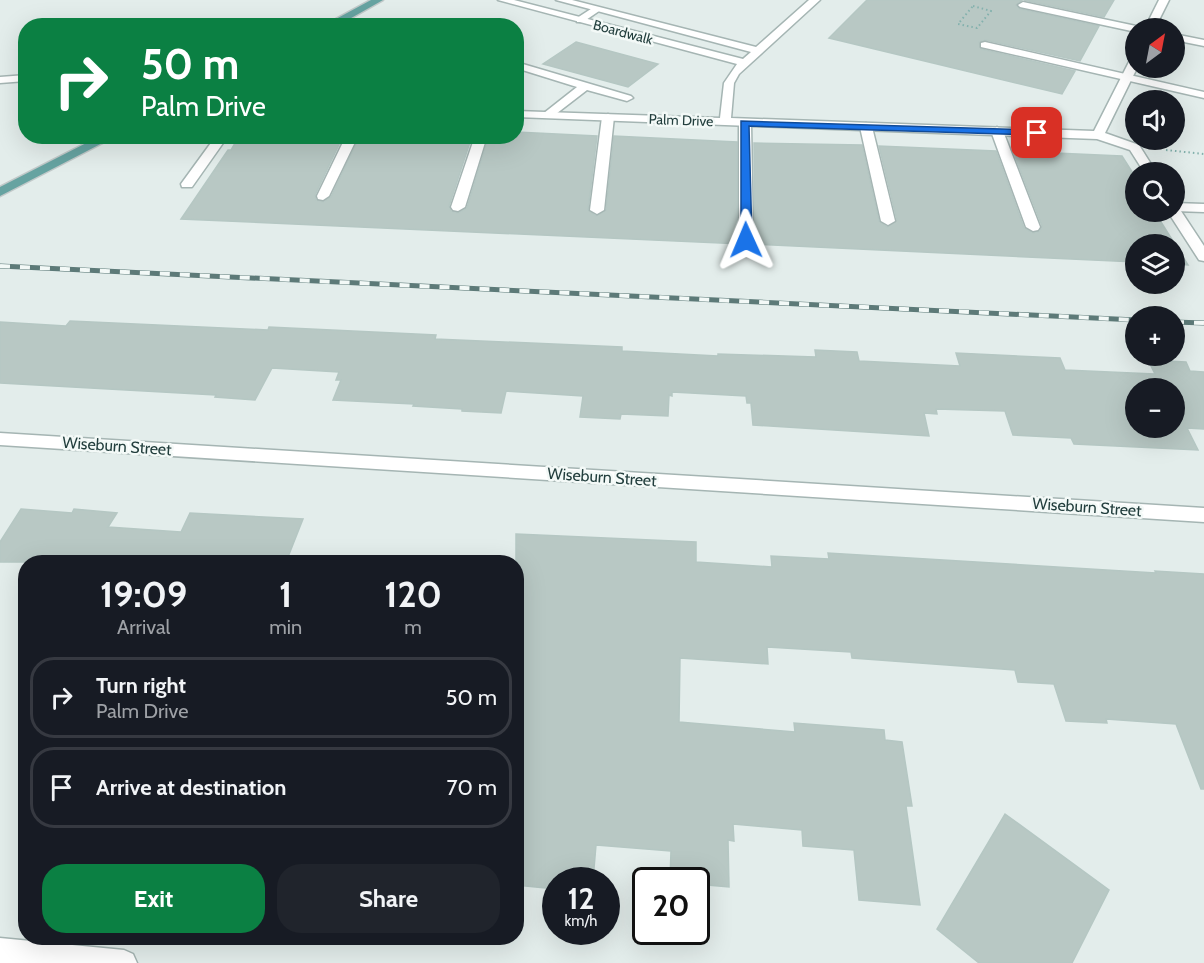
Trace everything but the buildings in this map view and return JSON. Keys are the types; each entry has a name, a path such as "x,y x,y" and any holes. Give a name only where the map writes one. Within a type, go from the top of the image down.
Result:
{"main road":[{"path":"343,18 378,0"},
{"path":"0,192 94,144"}],"street":[{"name":"Boardwalk","path":"503,0 744,63"},
{"name":"Boardwalk","path":"561,0 758,51"},
{"path":"725,122 729,83 735,72 815,0"},
{"path":"1155,18 1164,0"},
{"path":"1023,5 1125,27"},
{"path":"580,20 597,9"},
{"path":"1185,39 1204,43"},
{"path":"985,45 1125,77"},
{"path":"524,67 627,98"},
{"path":"1098,135 1126,78"},
{"path":"1130,78 1204,95"},
{"path":"0,80 18,79"},
{"path":"548,115 585,86"},
{"name":"Palm Drive","path":"524,114 1098,135 1135,148 1144,162"},
{"path":"597,210 608,117"},
{"path":"745,123 746,240"},
{"path":"866,127 888,221"},
{"path":"997,131 1033,227"},
{"path":"187,184 216,144"},
{"path":"323,196 348,144"},
{"path":"458,207 478,144"},
{"path":"1185,209 1204,208"},
{"path":"1182,222 1204,257"},
{"name":"Wiseburn Street","path":"0,439 1204,515"},
{"path":"0,951 124,963"}],"path":[{"path":"973,6 991,10 976,28 958,24 966,15 973,6"}],"railway":[{"path":"0,266 1125,319"},
{"path":"1185,322 1204,323"}],"route":[{"path":"746,240 745,123 1037,133"}]}
